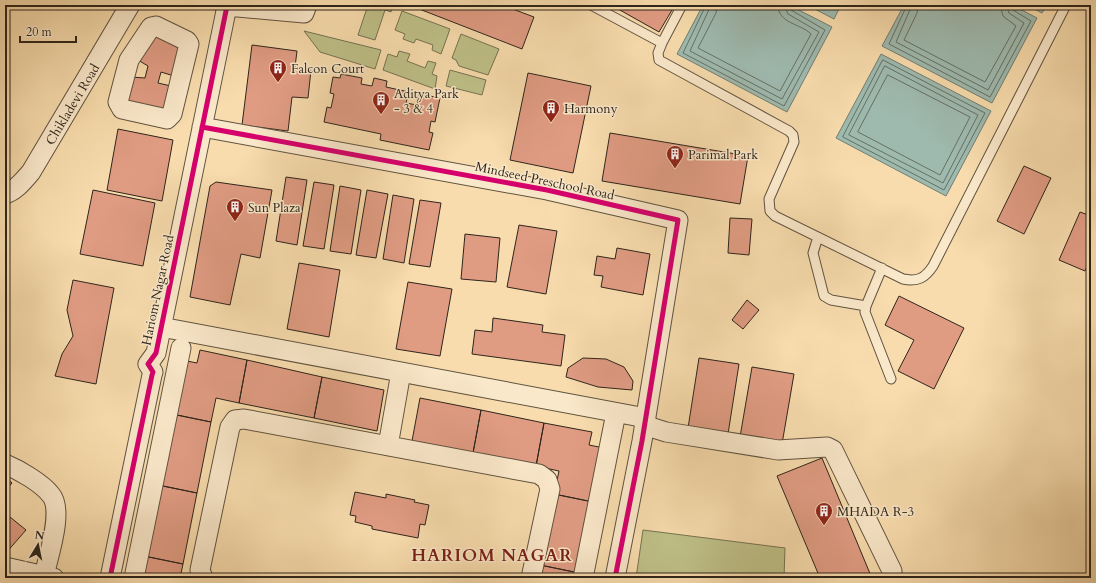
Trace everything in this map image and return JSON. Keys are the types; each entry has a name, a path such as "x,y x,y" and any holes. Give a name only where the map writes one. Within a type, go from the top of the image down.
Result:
{"street":[{"name":"Chikladevi Road","path":"5,194 10,193 32,172 130,5"},
{"path":"225,6 304,12 307,5"},
{"name":"Hariom Nagar Road","path":"115,577 120,529 152,373 148,364 156,353 209,93 225,6"},
{"path":"153,26 156,26 188,42 179,86 172,114 167,119 119,106 118,102 129,60 153,26"},
{"path":"179,86 209,93"},
{"name":"Mindseed Preschool Road","path":"202,127 547,190 678,220 645,422"},
{"path":"161,326 616,413 645,422 666,432 778,450 827,447 833,450 892,571"},
{"path":"134,578 181,348"},
{"path":"388,446 401,372"},
{"path":"152,373 174,379"},
{"path":"583,578 616,413"},
{"path":"203,578 200,570 230,427 235,420 244,419 539,474 547,480 550,489 531,578"},
{"path":"615,578 645,422"},
{"path":"5,464 27,476 52,495 56,505 57,518 49,577 5,567"},
{"path":"133,464 156,469"},
{"path":"602,483 632,488"},
{"path":"120,529 143,534"},
{"path":"590,547 620,552"}],"lane":[{"path":"591,5 662,44"},
{"path":"682,5 658,53 659,60 789,131 793,135 794,142 768,204 770,211 775,216 903,279 913,281 921,279 928,273 1066,5"},
{"path":"818,237 813,253 824,296 831,300 866,306"},
{"path":"882,268 866,306 866,317 891,379"}],"green space":[{"path":"368,5 393,5 391,12 385,10 375,40 358,35"},
{"path":"402,11 450,29 441,54 432,50 433,45 416,39 414,43 403,39 405,34 395,30"},
{"path":"304,31 381,50 375,69 320,52"},
{"path":"461,34 499,49 488,75 459,66 456,60 452,58"},
{"path":"399,51 410,54 407,61 425,68 428,61 436,63 432,74 437,76 435,89 383,70 388,54 397,57"},
{"path":"450,70 486,80 482,95 446,86"},
{"path":"643,530 785,548 784,578 636,578"}],"water":[{"path":"703,5 789,5 832,27 787,112 677,54"},
{"path":"807,5 841,5 834,19"},
{"path":"904,5 1012,5 1037,18 992,103 882,46"},
{"path":"1027,5 1047,5 1042,13"},
{"path":"881,54 991,111 946,196 836,138"}],"building":[{"path":"409,5 502,5 534,17 522,49"},
{"path":"611,5 663,5 672,10 659,32"},
{"path":"155,31 182,44 174,76 161,72 158,83 171,86 164,114 123,106 131,77 145,78 148,66 138,60"},
{"name":"Falcon Court","path":"252,45 297,51 295,67 311,70 308,98 292,97 288,131 242,125"},
{"name":"Harmony","path":"528,73 591,86 573,173 510,160"},
{"name":"Aditya Park - 3 & 4","path":"341,74 362,78 361,84 372,86 374,78 387,81 386,87 409,92 406,103 417,105 419,94 440,98 435,122 431,121 429,132 433,133 429,150 380,140 381,134 324,122 327,107 331,108 334,94 330,93 333,77 340,78"},
{"path":"118,129 173,140 162,201 107,190"},
{"name":"Parimal Park","path":"610,133 748,156 740,204 602,181"},
{"path":"1024,166 1051,178 1024,234 997,221"},
{"path":"286,177 307,180 297,245 276,241"},
{"name":"Sun Plaza","path":"216,182 272,190 260,258 241,254 230,305 190,297 210,186"},
{"path":"314,182 334,185 324,249 303,246"},
{"path":"340,186 361,190 351,254 330,251"},
{"path":"93,190 155,203 143,266 80,254"},
{"path":"367,190 388,194 376,258 356,255"},
{"path":"393,195 414,199 404,263 383,259"},
{"path":"420,200 441,203 430,267 409,264"},
{"path":"1080,212 1091,216 1091,257 1085,271 1059,260"},
{"path":"730,218 752,219 749,255 728,253"},
{"path":"519,225 557,231 546,294 507,287"},
{"path":"465,234 500,238 496,282 461,279"},
{"path":"617,248 650,254 643,295 601,287 603,276 594,275 597,256 615,259"},
{"path":"299,263 340,270 329,337 287,329"},
{"path":"73,280 114,288 96,384 55,376 62,354 73,336 67,310"},
{"path":"408,282 452,289 440,356 396,349"},
{"path":"899,296 964,328 934,389 898,371 914,340 885,325"},
{"path":"747,300 759,310 743,329 732,320"},
{"path":"493,318 543,325 542,332 565,335 561,366 472,354 475,330 492,332"},
{"path":"200,350 247,360 239,403 216,398 211,422 172,414 182,360 197,363"},
{"path":"583,358 606,359 624,367 633,381 632,390 598,387 566,377 568,368"},
{"path":"699,358 739,364 728,434 688,428"},
{"path":"247,360 322,377 314,418 239,403"},
{"path":"752,367 794,374 782,444 740,437"},
{"path":"322,377 384,390 377,431 314,418"},
{"path":"420,398 481,410 473,453 412,441"},
{"path":"481,410 544,423 536,466 473,453"},
{"path":"172,414 211,422 197,493 158,485"},
{"path":"544,423 592,432 589,445 604,448 593,502 554,494 559,471 536,466"},
{"name":"MHADA R-3","path":"822,458 871,576 865,578 820,578 777,476"},
{"path":"5,477 12,483 5,491"},
{"path":"158,485 197,493 183,564 144,556"},
{"path":"355,492 386,498 386,494 415,500 414,502 429,505 425,525 420,524 418,538 372,529 372,526 355,522 356,516 350,515"},
{"path":"554,494 593,502 579,573 540,565"},
{"path":"5,513 26,530 5,554"},
{"path":"144,556 183,564 180,578 139,578"},
{"path":"540,565 579,573 578,578 537,578"}],"cycle path":[{"path":"110,578 153,372 148,364 156,353 227,6 224,5"},
{"path":"202,127 547,190 678,220 642,441 615,578"}],"place":[{"name":"Falcon Court","path":"278,83"},
{"name":"Aditya Park - 3 & 4","path":"381,115"},
{"name":"Harmony","path":"551,123"},
{"name":"Parimal Park","path":"675,169"},
{"name":"Sun Plaza","path":"235,222"},
{"name":"MHADA R-3","path":"824,526"}],"district":[{"name":"HARIOM NAGAR","path":"492,555"}]}
